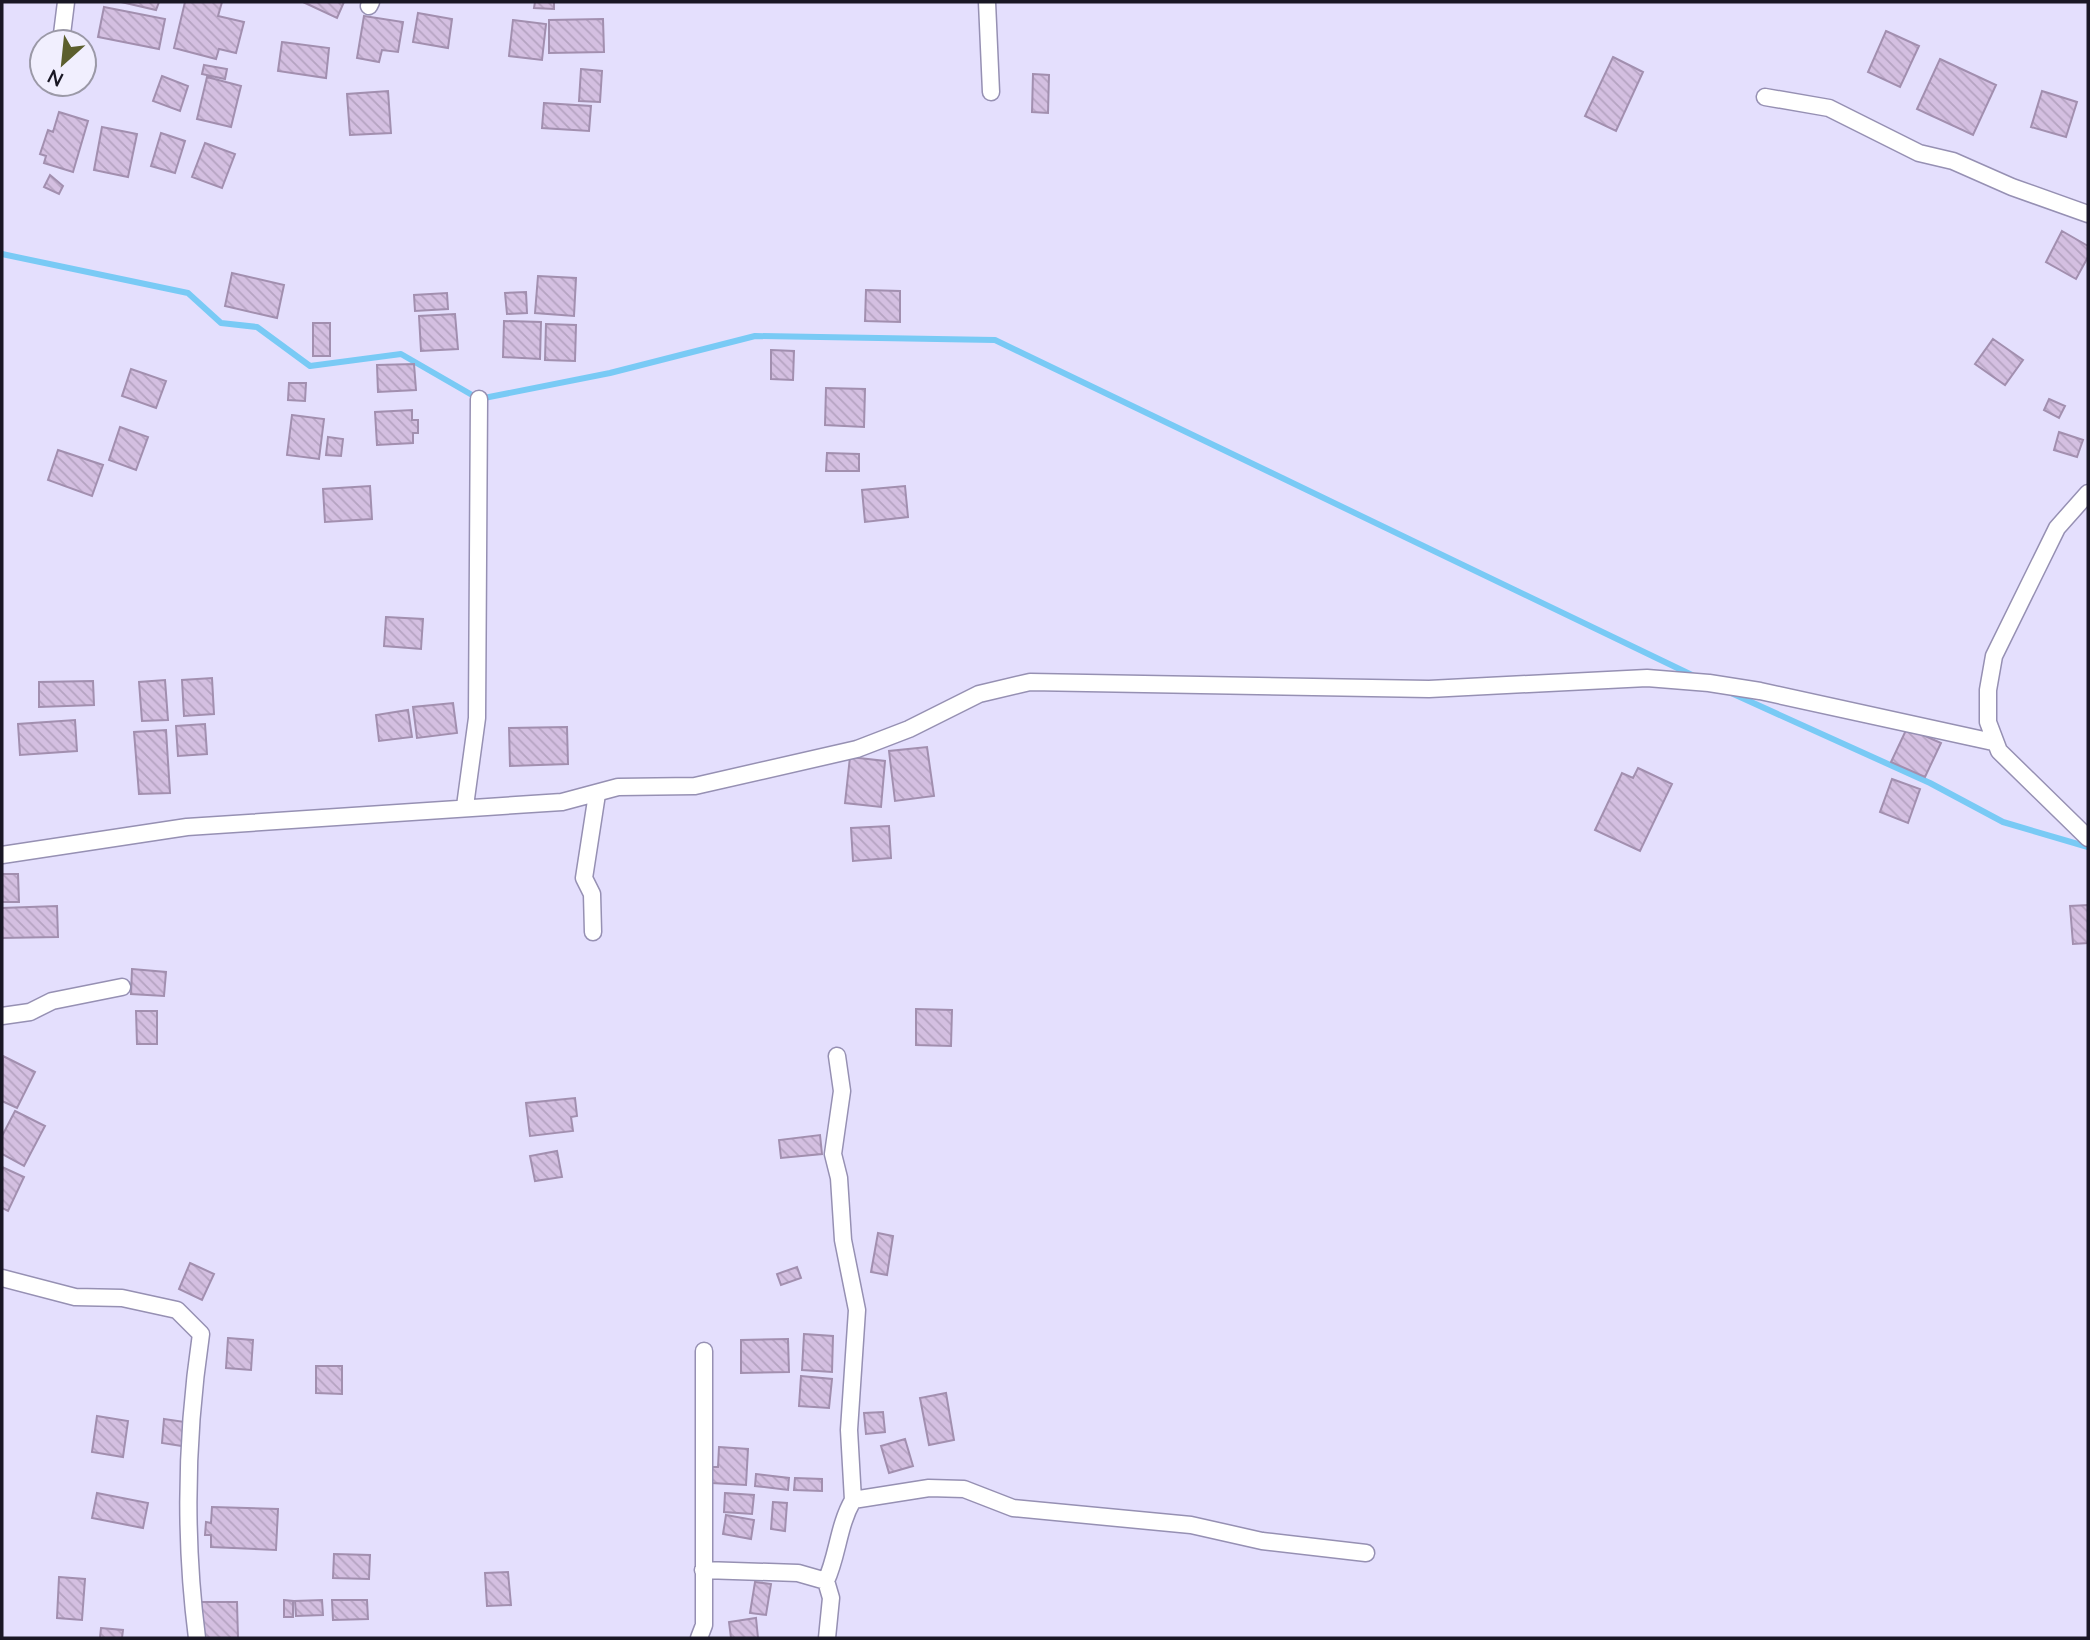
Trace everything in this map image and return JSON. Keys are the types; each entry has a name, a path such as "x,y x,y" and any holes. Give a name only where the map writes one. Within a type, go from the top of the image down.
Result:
{"street":[{"path":"63,28 66,2"},
{"path":"987,2 991,92"},
{"path":"1765,97 1829,108 1919,153 1953,161 2012,187 2088,214"},
{"path":"465,806 477,718 479,399"},
{"path":"2088,493 2057,528 1994,656 1988,690 1988,722 1993,742 2036,790 2088,838"},
{"path":"2,855 187,827 465,806 562,802 618,787 695,786 857,750 909,729 979,694 1030,682 1429,689 1647,678 1709,683 1760,691 1993,742"},
{"path":"593,932 592,894 584,878 597,794"},
{"path":"2,1016 30,1012 52,1001 122,987"},
{"path":"827,1638 831,1598 826,1581 835,1560 844,1517 853,1500 849,1430 857,1310 843,1240 839,1178 833,1154 842,1091 837,1056"},
{"path":"2,1278 75,1297 122,1298 177,1310 201,1334 188,1454 189,1575 197,1638"},
{"path":"699,1638 704,1625 704,1351"},
{"path":"853,1500 929,1488 964,1489 1013,1508 1191,1525 1262,1541 1366,1552"},
{"path":"703,1570 798,1573 826,1581"}],"building":[{"path":"121,2 159,2 156,10"},
{"path":"185,2 222,2 218,16 244,22 236,53 219,49 216,59 174,48"},
{"path":"303,2 344,2 337,18"},
{"path":"535,2 554,2 554,9 534,8"},
{"path":"104,7 165,19 159,49 98,37"},
{"path":"418,13 452,19 448,48 413,42"},
{"path":"364,16 403,22 398,52 382,50 379,62 357,58"},
{"path":"603,19 604,52 549,53 549,20"},
{"path":"513,20 546,24 542,60 509,56"},
{"path":"1886,31 1919,46 1900,87 1868,72"},
{"path":"282,42 329,48 326,78 278,71"},
{"path":"1613,57 1643,72 1616,131 1585,116"},
{"path":"1940,59 1996,85 1973,135 1917,109"},
{"path":"204,65 227,69 225,79 202,74"},
{"path":"581,69 602,71 600,102 579,101"},
{"path":"1033,74 1049,75 1048,113 1032,112"},
{"path":"162,76 188,86 180,111 153,101"},
{"path":"207,77 241,86 231,127 197,119"},
{"path":"388,91 391,133 350,135 347,94"},
{"path":"2042,91 2077,102 2066,137 2031,127"},
{"path":"544,103 591,106 589,131 542,128"},
{"path":"59,112 88,121 73,172 44,163 46,156 40,154 48,130 53,132"},
{"path":"102,127 137,134 128,177 94,170"},
{"path":"161,133 185,141 175,173 151,166"},
{"path":"205,143 235,154 222,188 192,177"},
{"path":"50,175 63,186 59,194 44,187"},
{"path":"2062,231 2088,246 2088,257 2076,279 2046,262"},
{"path":"232,273 284,285 277,318 225,306"},
{"path":"538,276 576,278 574,316 535,313"},
{"path":"866,290 900,291 900,322 865,321"},
{"path":"526,292 527,313 507,314 505,293"},
{"path":"447,293 448,309 415,311 414,295"},
{"path":"455,314 458,349 421,351 419,316"},
{"path":"504,321 541,322 540,359 503,357"},
{"path":"313,323 330,323 330,356 313,356"},
{"path":"546,324 576,325 575,361 545,360"},
{"path":"1993,339 2023,360 2005,385 1975,364"},
{"path":"771,350 794,351 793,380 771,379"},
{"path":"414,364 416,390 378,392 377,365"},
{"path":"131,369 166,381 156,408 122,396"},
{"path":"289,383 306,383 305,401 288,400"},
{"path":"826,388 865,389 864,427 825,425"},
{"path":"2049,399 2065,406 2059,418 2044,410"},
{"path":"412,410 412,420 418,420 418,433 413,433 413,443 377,445 375,412"},
{"path":"292,415 324,419 319,459 287,455"},
{"path":"120,427 148,437 136,470 109,460"},
{"path":"2059,432 2083,440 2077,457 2054,450"},
{"path":"328,437 343,439 341,456 326,455"},
{"path":"58,450 103,465 92,496 48,480"},
{"path":"827,453 859,454 859,471 826,471"},
{"path":"370,486 372,519 325,522 323,489"},
{"path":"905,486 908,517 865,522 862,490"},
{"path":"386,617 423,619 421,649 384,646"},
{"path":"212,678 214,714 184,716 182,680"},
{"path":"165,680 168,720 142,721 139,682"},
{"path":"93,681 94,705 39,707 39,682"},
{"path":"453,703 457,733 417,738 413,707"},
{"path":"408,710 412,737 379,741 376,715"},
{"path":"75,720 77,751 20,755 18,724"},
{"path":"205,724 207,754 178,756 176,726"},
{"path":"567,727 568,764 510,766 509,728"},
{"path":"1907,728 1941,743 1925,777 1891,762"},
{"path":"166,730 170,793 139,794 134,732"},
{"path":"927,747 934,796 895,801 889,751"},
{"path":"850,757 885,761 881,807 845,803"},
{"path":"1638,768 1672,784 1640,851 1595,830 1622,773 1633,778"},
{"path":"1892,779 1920,789 1908,823 1880,812"},
{"path":"889,826 891,858 853,861 851,828"},
{"path":"2,874 18,874 19,902 2,902"},
{"path":"2088,905 2088,943 2073,944 2070,906"},
{"path":"57,906 58,937 2,938 2,908"},
{"path":"132,969 166,972 164,996 131,994"},
{"path":"916,1009 952,1010 951,1046 916,1045"},
{"path":"136,1011 157,1011 157,1044 137,1044"},
{"path":"3,1056 35,1072 17,1108 2,1101"},
{"path":"575,1098 577,1116 571,1117 573,1131 530,1136 526,1103"},
{"path":"15,1111 45,1126 24,1166 2,1154 2,1136"},
{"path":"820,1135 822,1154 781,1158 779,1140"},
{"path":"557,1151 562,1177 535,1181 530,1156"},
{"path":"2,1167 24,1177 8,1211 2,1208"},
{"path":"878,1233 893,1236 887,1275 871,1272"},
{"path":"190,1263 214,1274 202,1300 179,1289"},
{"path":"797,1267 801,1278 781,1285 777,1274"},
{"path":"804,1334 833,1336 832,1372 802,1370"},
{"path":"228,1338 253,1340 251,1370 226,1368"},
{"path":"788,1339 789,1372 741,1373 741,1340"},
{"path":"316,1366 342,1366 342,1394 316,1393"},
{"path":"801,1376 832,1379 829,1408 799,1406"},
{"path":"946,1393 954,1440 929,1445 920,1398"},
{"path":"883,1412 885,1432 866,1434 864,1413"},
{"path":"97,1416 128,1421 123,1457 92,1452"},
{"path":"164,1419 185,1422 182,1446 162,1443"},
{"path":"905,1439 913,1466 889,1473 881,1446"},
{"path":"719,1447 748,1449 746,1485 712,1483 712,1467 718,1467"},
{"path":"756,1474 789,1478 788,1490 755,1486"},
{"path":"795,1478 822,1479 822,1491 794,1490"},
{"path":"97,1493 148,1503 143,1528 92,1518"},
{"path":"725,1493 754,1495 752,1514 724,1512"},
{"path":"773,1502 787,1503 785,1531 771,1529"},
{"path":"212,1507 278,1509 276,1550 211,1547 211,1535 205,1535 206,1522 211,1523"},
{"path":"726,1515 754,1520 751,1539 723,1534"},
{"path":"334,1554 370,1555 369,1579 333,1578"},
{"path":"508,1572 511,1605 487,1606 485,1573"},
{"path":"59,1577 85,1579 82,1620 57,1618"},
{"path":"755,1582 771,1584 766,1615 750,1613"},
{"path":"284,1600 293,1601 293,1617 284,1617"},
{"path":"322,1600 323,1615 296,1616 295,1601"},
{"path":"332,1600 367,1600 368,1619 333,1620"},
{"path":"201,1602 237,1602 238,1638 201,1638"},
{"path":"756,1618 758,1638 731,1638 729,1622"},
{"path":"101,1628 123,1630 122,1638 100,1638"}],"waterway":[{"path":"2,254 188,293 221,323 257,327 310,366 401,354 479,399 610,373 755,336 995,340 1694,676"},
{"path":"1729,692 1930,783 2003,822 2088,847"}]}
